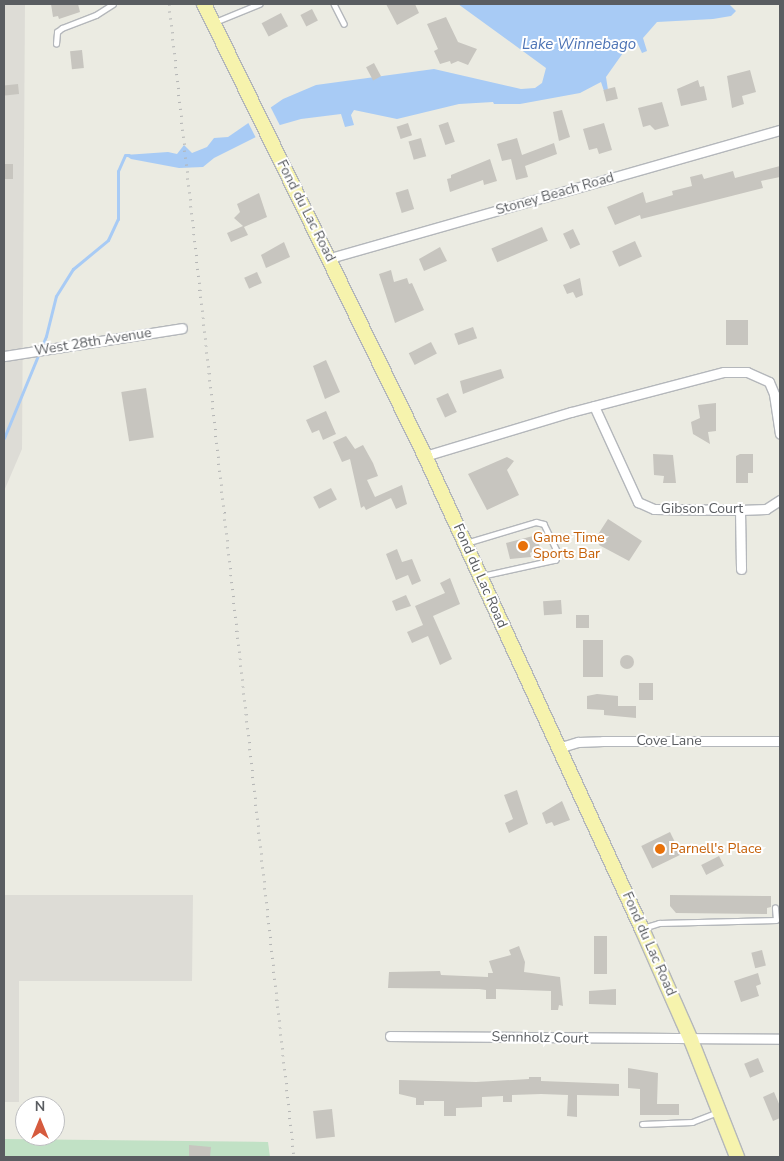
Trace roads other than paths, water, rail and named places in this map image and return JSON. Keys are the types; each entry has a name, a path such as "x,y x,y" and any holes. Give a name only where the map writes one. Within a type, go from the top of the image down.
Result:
{"main road":[{"name":"Fond du Lac Road","path":"204,4 330,258 425,456 642,929 691,1040 737,1157"}],"street":[{"name":"Stoney Beach Road","path":"330,258 780,130"},
{"name":"West 28th Avenue","path":"4,356 182,328"},
{"path":"425,456 594,406 724,372 746,372 769,382 774,394 780,434"},
{"name":"Gibson Court","path":"594,406 638,502 654,509 740,510 766,509 780,500"},
{"path":"740,510 740,569"},
{"name":"Cove Lane","path":"558,748 578,742 603,741 780,741"},
{"name":"Sennholz Court","path":"390,1036 691,1040 780,1039"}],"lane":[{"path":"56,44 57,32 62,28 96,14 113,4"},
{"path":"213,22 258,4"},
{"path":"334,4 344,24"},
{"path":"464,543 536,522 544,524 558,553 556,560 480,577"},
{"path":"642,929 659,922 776,920 775,908"},
{"path":"642,1124 692,1122 719,1112"}],"water":[{"name":"Lake Winnebago","path":"458,4 729,4 736,11 731,16 713,19 657,22 643,38 647,51 642,53 636,40 630,43 606,77 608,90 604,91 601,82 580,93 520,104 494,104 493,102 459,104 397,119 354,110 351,115 354,125 345,127 341,114 301,119 280,125 214,158 203,167 179,168 131,159 125,155 168,152 177,154 184,145 192,153 207,147 214,138 228,137 283,99 316,85 434,69 521,89 535,88 542,83 546,68"}],"waterway":[{"path":"4,438 46,336 56,296 73,269 108,240 118,219 118,171 125,155 129,155"}],"railway":[{"path":"169,4 294,1157"}],"place":[{"name":"Game Time Sports Bar","path":"523,546"},
{"name":"Parnell's Place","path":"660,849"}]}
